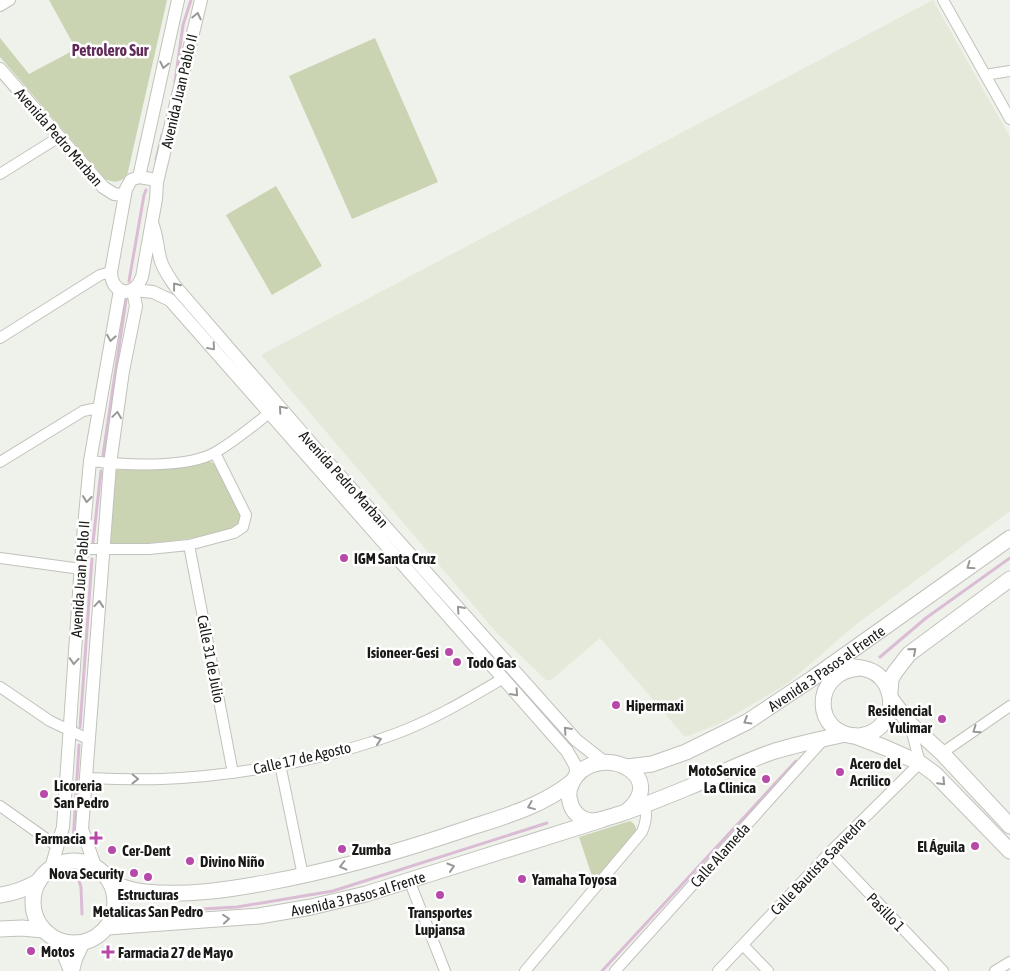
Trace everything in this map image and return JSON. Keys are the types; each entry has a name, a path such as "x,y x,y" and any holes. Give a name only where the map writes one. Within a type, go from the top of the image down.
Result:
{"main road":[{"name":"Avenida 3 Pasos al Frente","path":"628,767 652,764 686,752 747,722 1010,538"},
{"path":"627,811 638,800 640,785 634,772 628,767 612,762 594,764 575,778 569,798 571,807 576,814 584,819 592,821 601,820 645,805 775,751 825,738 863,735 873,732 887,718 890,709 891,679 909,654 1010,579"},
{"path":"1010,826 942,754 910,724 890,695 886,683 879,675 870,670 831,665 823,701 826,718 838,730 886,748 920,764 935,774 1010,851"},
{"path":"824,693 834,677 850,669 860,668"},
{"name":"Avenida 3 Pasos al Frente","path":"112,884 143,892 186,893 228,890 303,876 391,853 533,806 556,795 575,778"},
{"name":"Avenida 3 Pasos al Frente","path":"107,927 259,916 311,907 357,896 601,820"},
{"path":"0,895 15,893 39,881 52,868 68,862 78,861 95,866 102,871 112,884 116,907 113,918 101,934 84,942 73,944 62,942 48,934 22,928 0,929"},
{"path":"39,881 33,901 37,921 48,934"}],"street":[{"path":"0,6 10,0"},
{"name":"Avenida Juan Pablo II","path":"139,178 178,0"},
{"name":"Avenida Juan Pablo II","path":"52,868 63,826 82,549 90,461 98,408 129,290 139,284 142,277 156,199 157,182 201,0"},
{"path":"943,0 1010,119"},
{"name":"Avenida Pedro Marban","path":"0,69 103,187 114,194 124,196"},
{"path":"985,75 1010,70"},
{"path":"0,174 59,137"},
{"path":"129,290 114,286 111,277 127,184 131,180 139,178 151,179 157,182"},
{"name":"Avenida Pedro Marban","path":"152,223 157,236 160,258 175,286 317,450 576,740 604,762"},
{"path":"0,338 100,274 111,272"},
{"name":"Avenida Juan Pablo II","path":"95,866 82,829 110,464 123,371 136,306 129,290"},
{"name":"Avenida Pedro Marban","path":"129,290 153,292 170,300 502,679 568,751 575,765 575,778"},
{"path":"0,462 83,411 98,408"},
{"path":"90,461 110,464 178,463 197,459 215,453 269,413"},
{"path":"82,549 148,549 189,545 234,533 243,526 246,514 215,453"},
{"name":"Calle 31 de Julio","path":"189,545 233,773"},
{"path":"0,558 81,569"},
{"name":"Calle 17 de Agosto","path":"86,778 162,779 233,773 338,752 396,734 451,709 502,679"},
{"path":"0,687 50,721 88,740"},
{"path":"942,754 1010,706"},
{"path":"910,724 920,764"},
{"name":"Calle Alameda","path":"615,971 825,738"},
{"path":"280,764 303,876"},
{"name":"Calle Bautista Saavedra","path":"718,971 830,852 920,764"},
{"path":"525,971 642,832 647,814 645,805"},
{"path":"0,806 58,847"},
{"name":"Pasillo 1","path":"830,852 943,971"},
{"path":"409,880 445,971"},
{"path":"48,934 64,956 71,971"},
{"path":"71,971 84,942"},
{"path":"743,945 768,971"},
{"path":"995,971 1010,962"}],"shaded area":[{"path":"933,0 1010,137 1010,511 854,626 788,683 719,724 685,737 600,638 551,680 546,680 496,632 261,355"}],"green space":[{"path":"49,0 167,0 127,176 122,180 114,182 105,179 0,57 0,38 29,74 76,49"},
{"path":"375,38 438,182 352,219 289,76"},
{"path":"276,186 322,266 272,295 226,215"},
{"path":"208,460 216,465 241,516 239,523 232,529 199,537 157,543 109,546 116,470 175,469"},
{"path":"630,821 635,825 637,835 595,885 579,837"}],"waterway":[{"path":"175,82 183,25 191,0"},
{"path":"156,160 162,135"},
{"path":"129,281 146,190"},
{"path":"103,455 126,300"},
{"path":"93,542 101,471"},
{"path":"880,657 926,618 1010,558"},
{"path":"80,727 92,559"},
{"path":"73,843 79,745"},
{"path":"602,971 796,761"},
{"path":"133,913 237,907 333,891 547,823"},
{"path":"75,869 81,887 82,914"}],"place":[{"name":"IGM Santa Cruz","path":"344,558"},
{"name":"Isioneer-Gesi","path":"449,652"},
{"name":"Todo Gas","path":"457,662"},
{"name":"Hipermaxi","path":"616,705"},
{"name":"Residencial Yulimar","path":"942,719"},
{"name":"Acero del Acrilico","path":"840,772"},
{"name":"MotoService La Clinica","path":"766,779"},
{"name":"Licoreria San Pedro","path":"44,794"},
{"name":"Farmacia","path":"96,838"},
{"name":"El Águila","path":"975,846"},
{"name":"Zumba","path":"342,849"},
{"name":"Cer-Dent","path":"112,850"},
{"name":"Divino Niño","path":"190,861"},
{"name":"Nova Security","path":"134,873"},
{"name":"Estructuras Metalicas San Pedro","path":"148,877"},
{"name":"Yamaha Toyosa","path":"522,879"},
{"name":"Transportes Lupjansa","path":"440,895"},
{"name":"Motos","path":"31,951"},
{"name":"Farmacia 27 de Mayo","path":"108,952"}],"district":[{"name":"Petrolero Sur","path":"110,50"}]}
